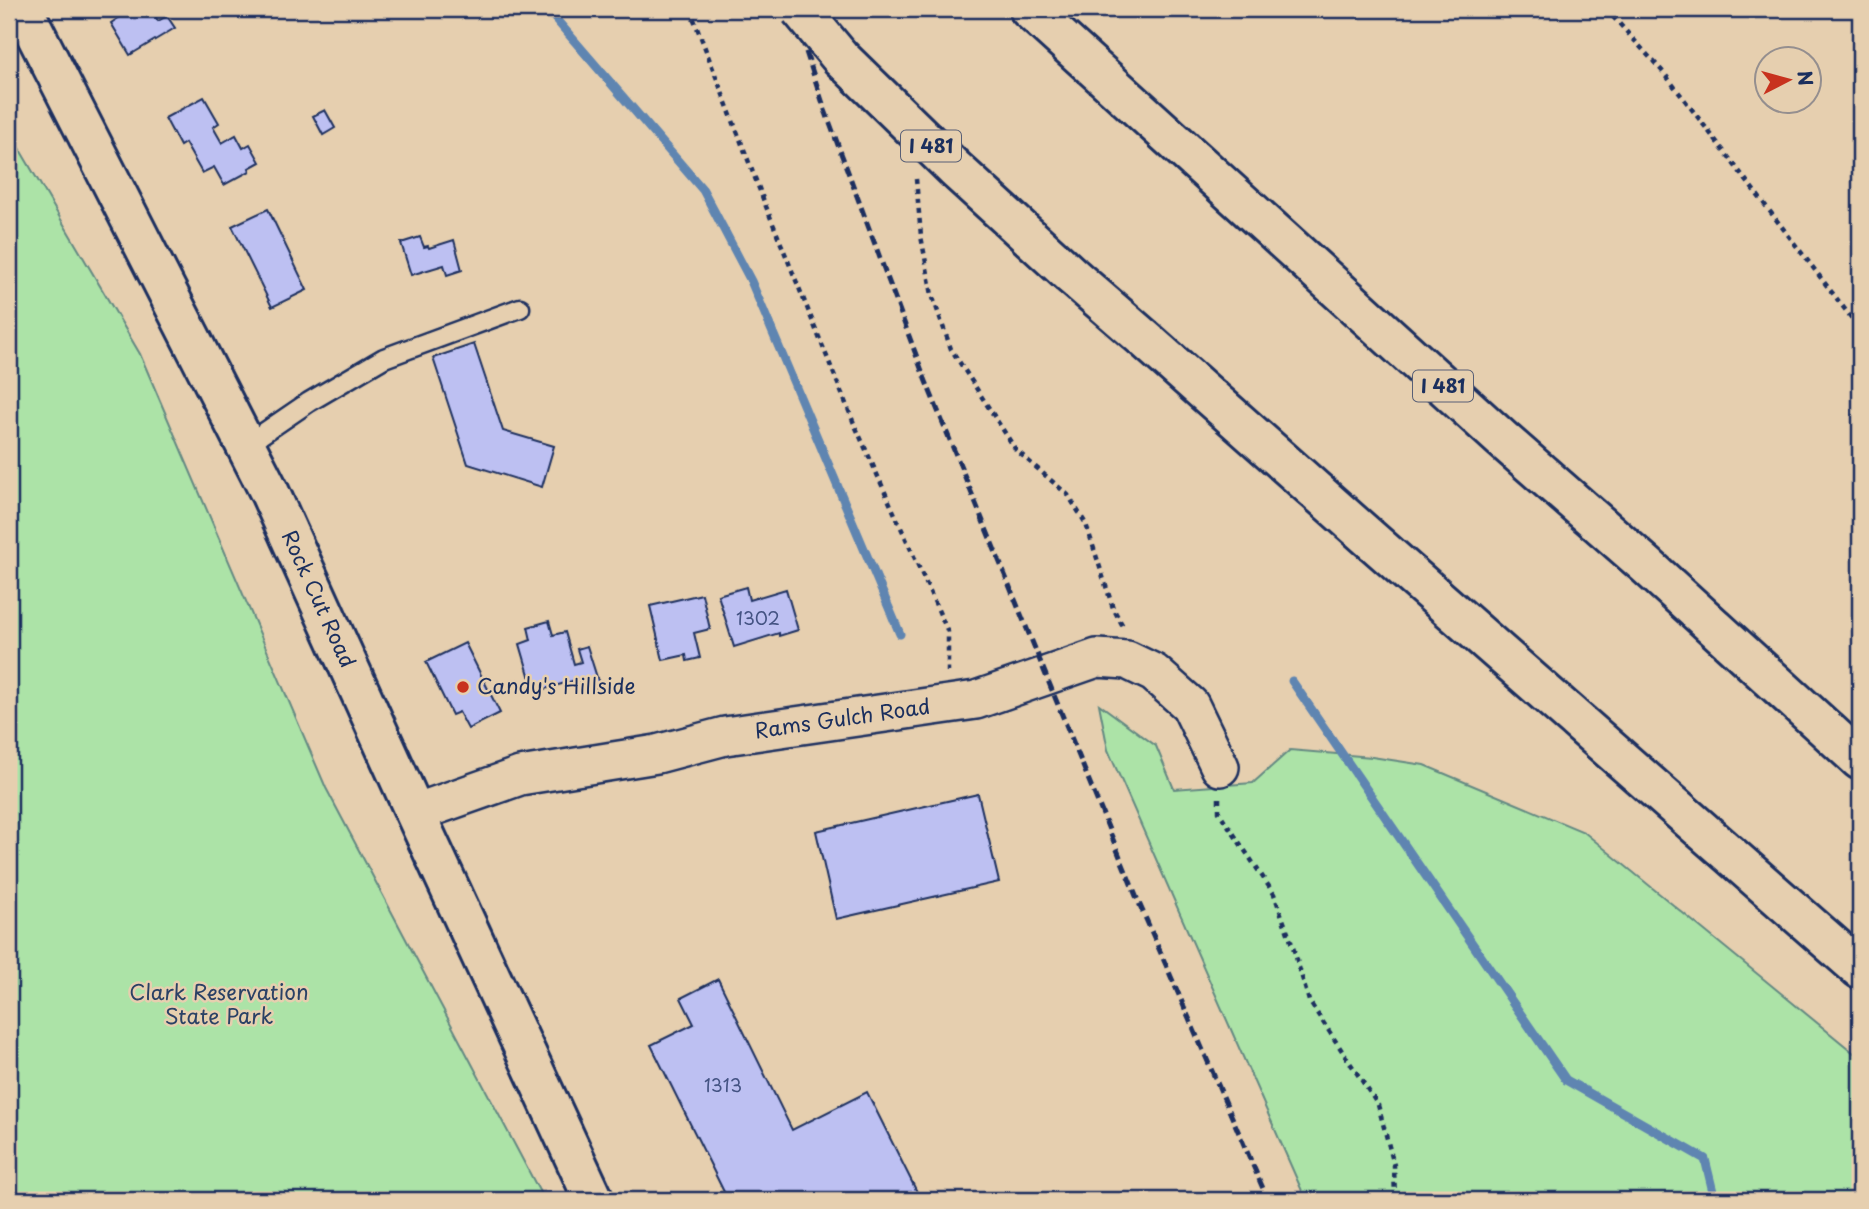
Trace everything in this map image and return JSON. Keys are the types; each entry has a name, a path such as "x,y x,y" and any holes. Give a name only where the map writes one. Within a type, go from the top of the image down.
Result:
{"main road":[{"name":"Rock Cut Road","path":"23,9 270,493 594,1200"},
{"name":"I 481","path":"800,9 840,57 955,169 1070,275 1860,969"},
{"name":"I 481","path":"1029,9 1860,760"}],"street":[{"name":"Rams Gulch Road","path":"415,813 520,776 657,754 725,736 976,700 1097,659 1127,660 1154,673 1190,705 1220,767"}],"lane":[{"path":"246,445 309,402 384,358 520,308"}],"path":[{"path":"690,9 853,421 948,632 949,704"},
{"path":"1606,9 1664,73 1860,329"},
{"path":"915,167 921,236 932,295 951,349 1016,450 1068,495 1086,524 1113,608 1125,631"},
{"path":"1220,767 1219,812 1273,894 1309,1001 1378,1105 1394,1165 1395,1200"}],"green space":[{"name":"Clark Reservation State Park","path":"9,131 140,354 326,788 544,1200 9,1200"},
{"path":"1099,704 1156,746 1174,789 1253,783 1290,750 1372,757 1424,765 1584,832 1860,1058 1860,1200 1306,1200 1108,750"}],"building":[{"path":"115,9 151,9 158,21 167,16 175,28 130,55 111,23 120,17"},
{"path":"204,97 219,123 213,127 222,143 236,135 243,148 250,144 260,162 249,168 250,171 224,185 214,167 202,173 185,143 180,146 165,118"},
{"path":"325,110 335,128 323,135 313,116"},
{"path":"268,209 307,290 272,307 232,226"},
{"path":"420,237 424,247 429,248 454,240 462,270 447,275 444,265 411,275 401,243"},
{"path":"474,344 503,431 554,446 542,487 468,464 433,358"},
{"path":"746,587 749,600 786,589 798,630 734,647 718,595"},
{"path":"702,594 710,629 694,633 700,658 687,661 686,655 663,660 650,606"},
{"path":"549,621 553,635 565,632 574,664 581,662 577,649 587,646 600,687 582,692 579,679 534,692 520,644 531,640 528,627"},
{"name":"Candy's Hillside","path":"465,643 500,713 468,729 459,712 452,715 426,662"},
{"path":"978,794 999,882 836,919 816,831"},
{"path":"718,979 792,1130 867,1092 921,1200 728,1200 651,1045 694,1024 681,998"}],"waterway":[{"path":"547,9 703,190 751,281 900,634"},
{"path":"1292,681 1566,1080 1705,1159 1715,1200"}],"railway":[{"path":"792,9 825,110 925,379 1136,896 1268,1200"}],"place":[{"name":"Candy's Hillside","path":"463,687"}]}
